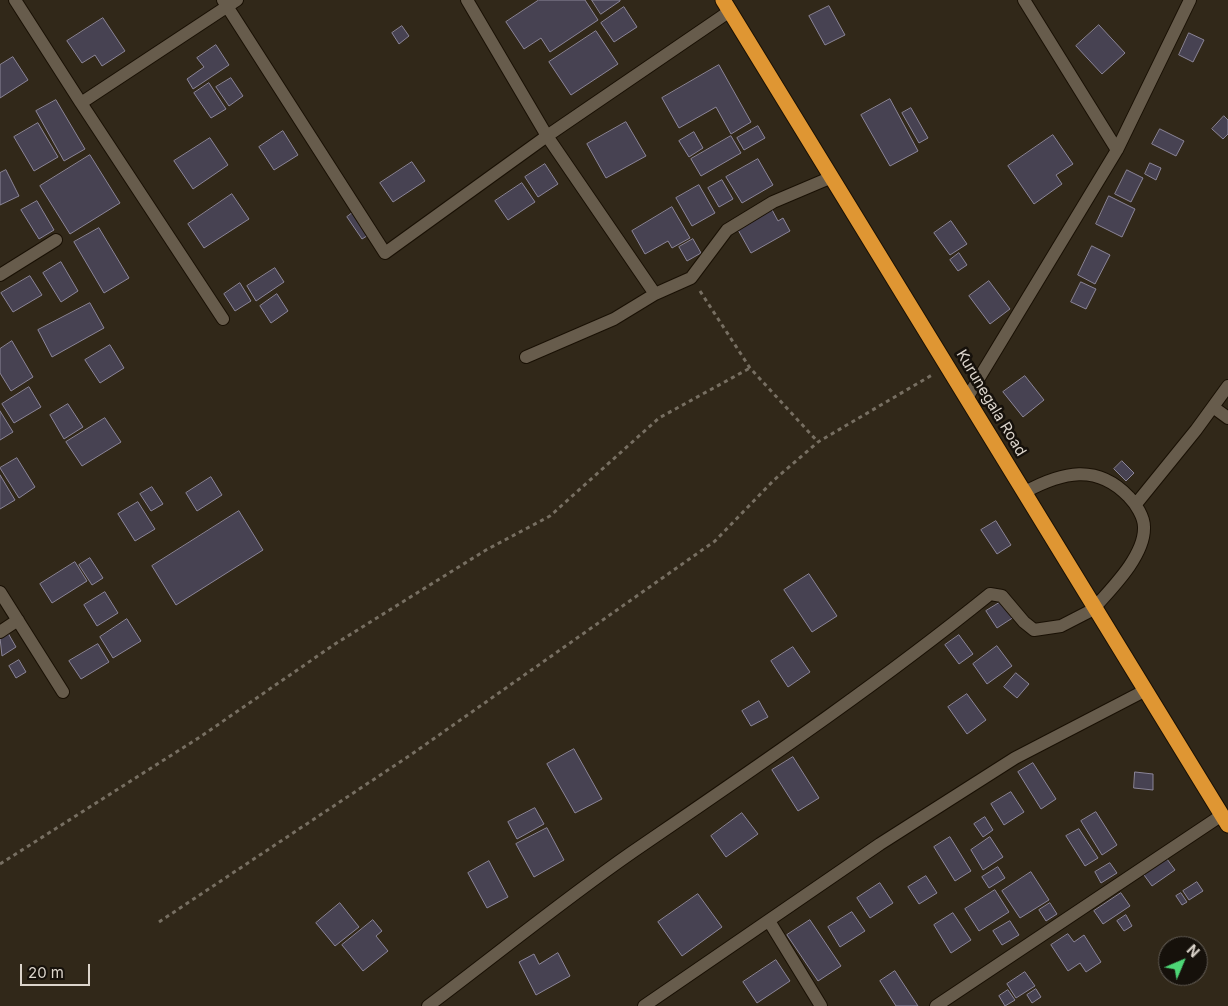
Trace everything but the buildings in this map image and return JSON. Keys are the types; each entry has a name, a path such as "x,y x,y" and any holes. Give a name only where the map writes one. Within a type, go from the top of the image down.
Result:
{"highway":[{"name":"Kurunegala Road","path":"727,5 1225,820"}],"street":[{"path":"15,0 223,319"},
{"path":"467,0 547,136 655,294"},
{"path":"1024,0 1117,150"},
{"path":"967,398 1117,150 1190,0"},
{"path":"81,103 229,2 385,253 727,5"},
{"path":"526,357 614,319 655,294 691,278 727,230 773,202 832,177"},
{"path":"0,274 56,240"},
{"path":"1136,504 1228,386"},
{"path":"1213,407 1228,418"},
{"path":"428,1006 629,854 727,789 867,690 990,594 1002,596 1024,622 1034,630 1061,626 1095,608 1136,556 1144,526 1136,504 1116,483 1093,474 1072,474 1045,481 1025,492"},
{"path":"0,592 63,692"},
{"path":"0,632 18,620"},
{"path":"644,1006 880,844 1015,758 1146,690"},
{"path":"936,1006 1225,820"},
{"path":"769,921 821,1006"}],"path":[{"path":"691,278 750,368 818,442"},
{"path":"159,922 412,754 715,541 774,480 818,442 948,366"},
{"path":"0,864 200,737 343,639 486,550 550,516 659,418 750,368"}]}
